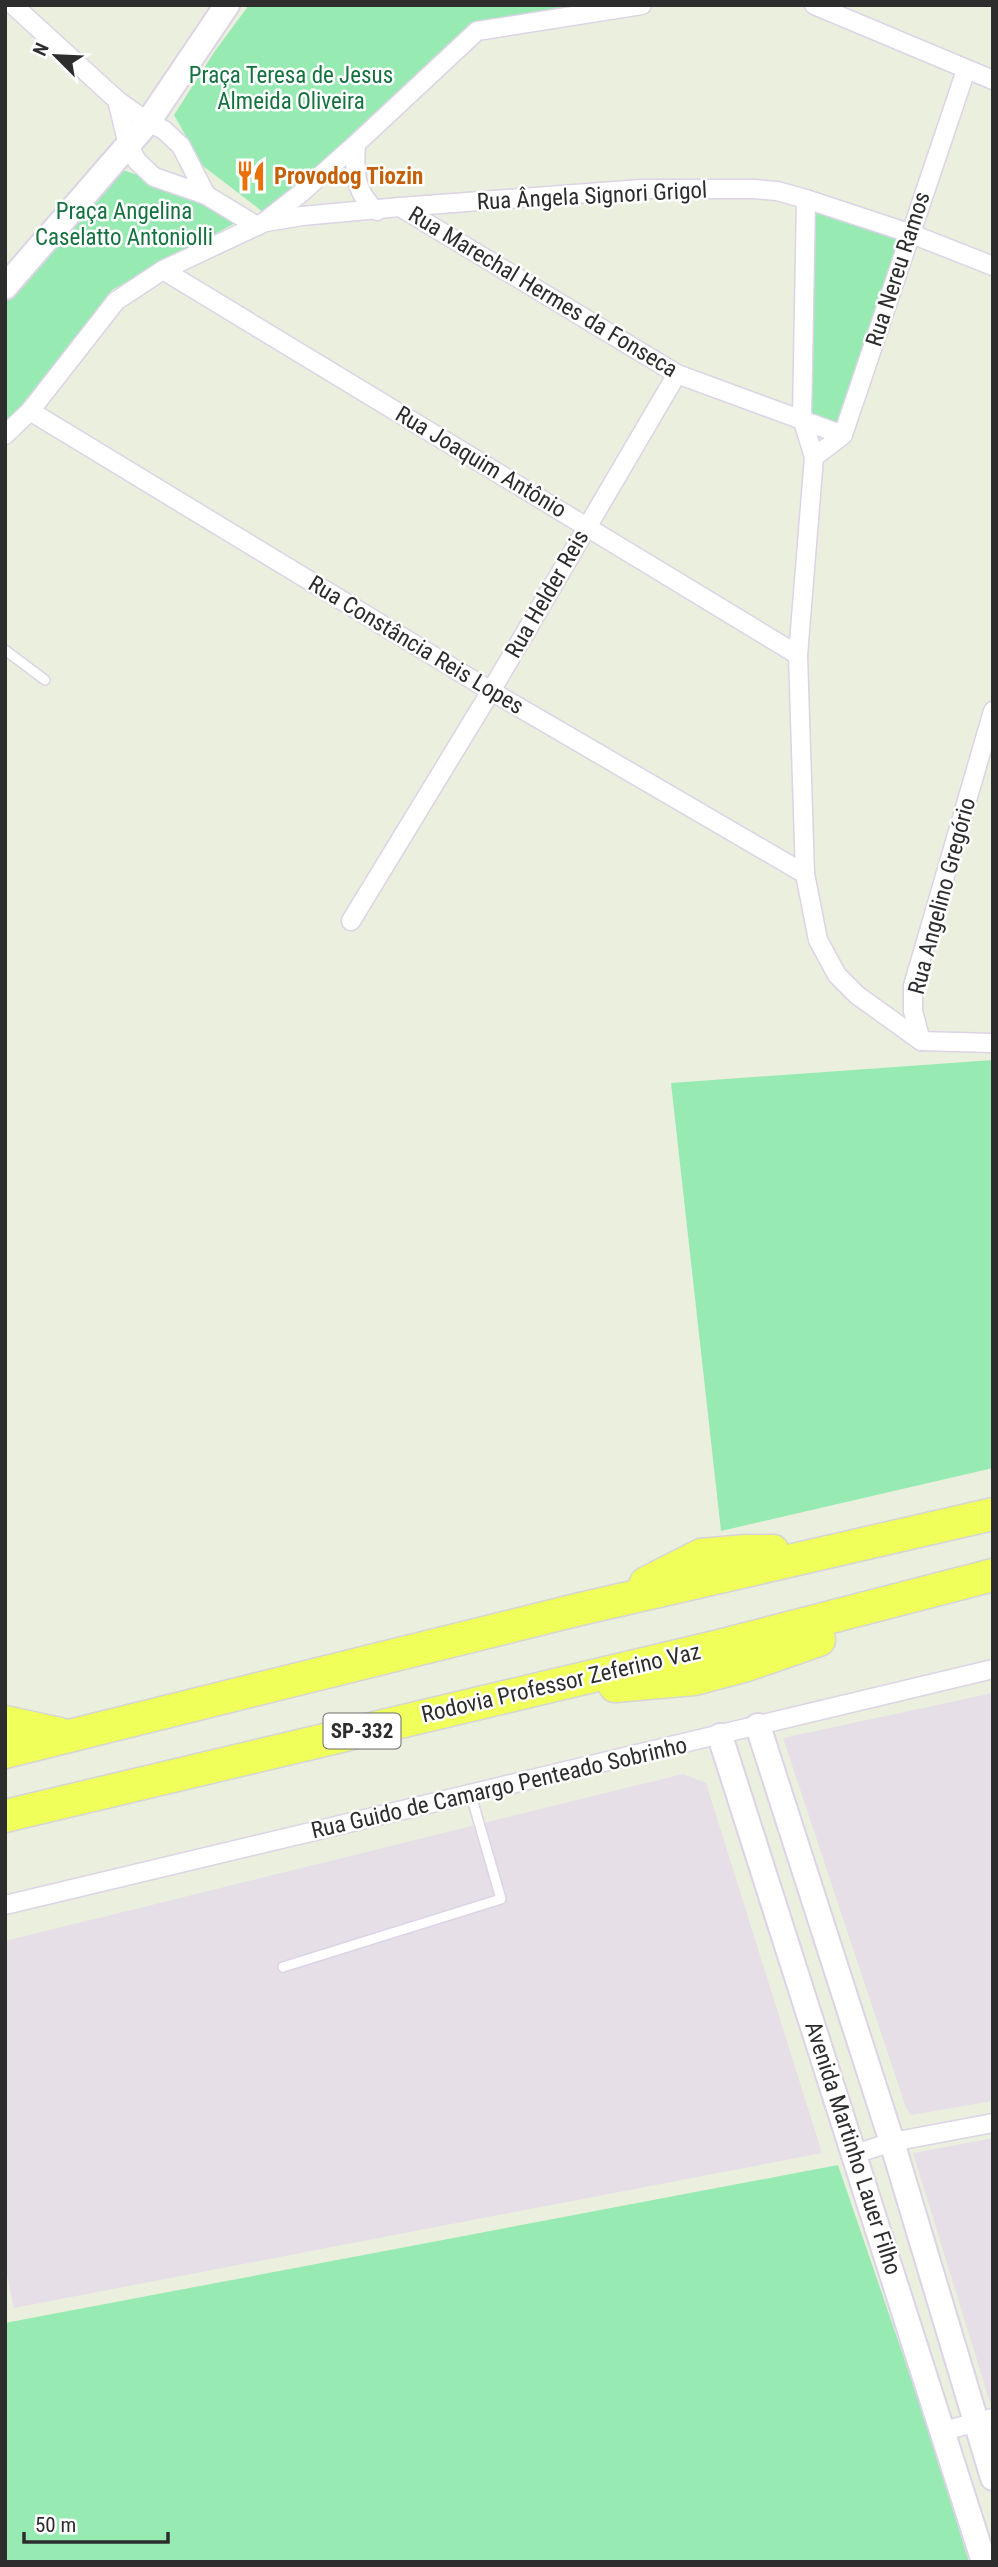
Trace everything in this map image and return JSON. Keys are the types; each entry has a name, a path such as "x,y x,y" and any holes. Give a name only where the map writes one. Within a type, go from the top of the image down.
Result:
{"highway":[{"path":"5,1752 590,1607 993,1514"},
{"name":"Rodovia Professor Zeferino Vaz","path":"5,1816 719,1646 993,1575"},
{"path":"5,1722 72,1737"}],"street":[{"path":"13,5 117,100 164,130 181,146 205,195"},
{"path":"5,287 148,122 227,5"},
{"path":"5,435 30,411 116,301 163,270 260,225 356,144 477,31 642,5"},
{"path":"814,5 993,80"},
{"name":"Rua Nereu Ramos","path":"843,435 966,70"},
{"path":"117,100 128,145 137,161 154,177 205,195 260,225"},
{"path":"356,144 354,171 359,191 377,211"},
{"name":"Rua Ângela Signori Grigol","path":"260,225 302,216 641,189 754,189 777,191 806,199 909,233 993,266"},
{"path":"806,199 802,418 814,457 798,655 805,874 818,940 837,975 857,995 921,1041 993,1042"},
{"name":"Rua Marechal Hermes da Fonseca","path":"400,207 677,374 843,435"},
{"name":"Rua Joaquim Antônio","path":"163,270 798,655"},
{"name":"Rua Helder Reis","path":"351,921 491,691 677,374"},
{"name":"Rua Constância Reis Lopes","path":"30,411 491,691 805,874"},
{"path":"814,457 843,435"},
{"name":"Rua Angelino Gregório","path":"921,1041 913,1011 913,986 993,711"},
{"name":"Rua Guido de Camargo Penteado Sobrinho","path":"5,1905 993,1669"},
{"name":"Avenida Martinho Lauer Filho","path":"758,1726 984,2419 993,2478"},
{"name":"Avenida Martinho Lauer Filho","path":"720,1736 984,2562"},
{"path":"855,2154 892,2142 993,2123"},
{"path":"943,2431 984,2419"}],"lane":[{"path":"5,650 45,680"},
{"path":"283,1967 501,1899 471,1795"}],"shaded area":[{"path":"993,1693 993,2101 911,2115 906,2108 783,1738"},
{"path":"683,1774 706,1783 822,2153 14,2308 5,2267 5,1941"},
{"path":"993,2138 993,2412 913,2153"}],"green space":[{"name":"Praça Teresa de Jesus Almeida Oliveira","path":"249,5 623,5 477,28 267,215 203,166 174,115 215,51"},
{"name":"Praça Angelina Caselatto Antoniolli","path":"122,148 123,170 167,187 237,222 112,290 23,407 5,423 5,287"},
{"path":"812,209 902,235 845,427 806,413"},
{"path":"993,1060 993,1468 721,1531 671,1083"},
{"path":"838,2165 930,2434 969,2562 5,2562 5,2323"}],"place":[{"name":"Provodog Tiozin","path":"251,176"}]}
